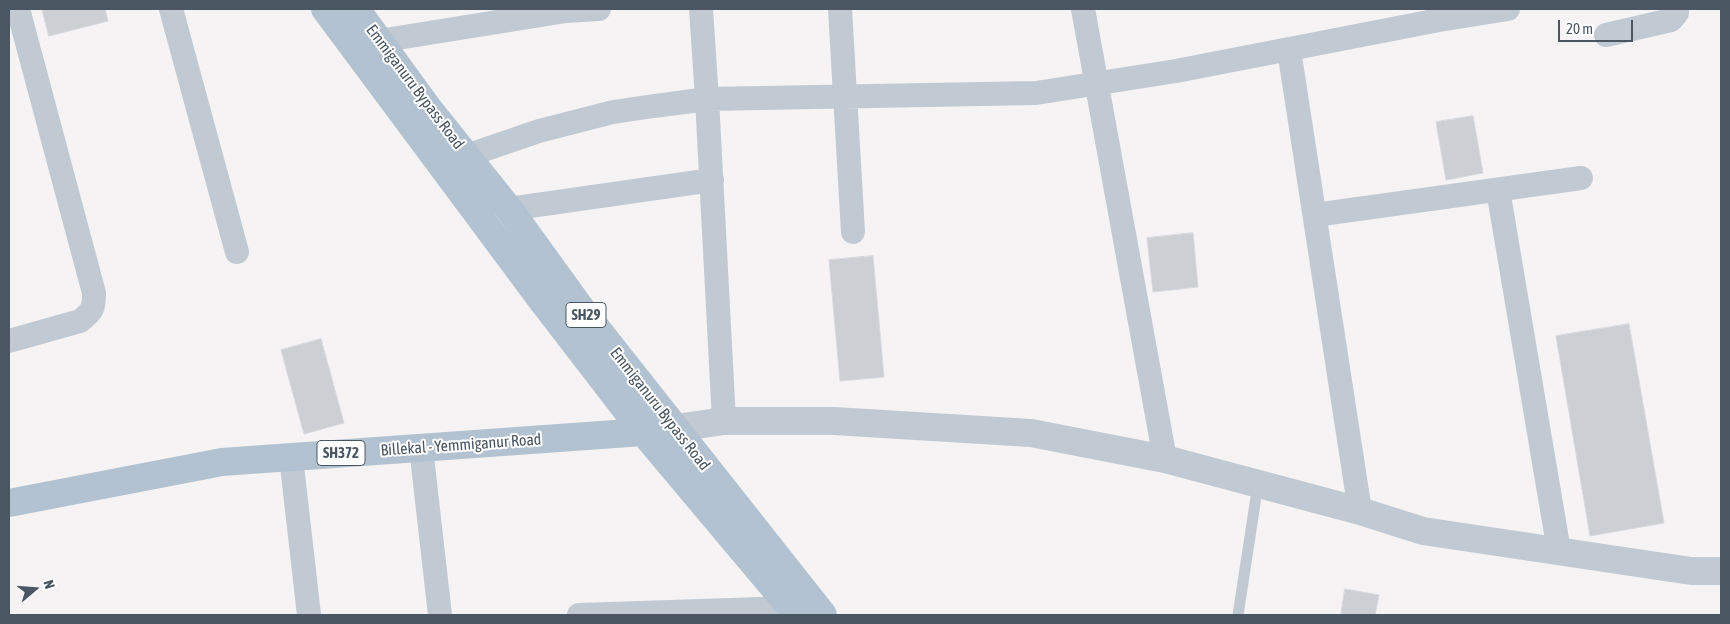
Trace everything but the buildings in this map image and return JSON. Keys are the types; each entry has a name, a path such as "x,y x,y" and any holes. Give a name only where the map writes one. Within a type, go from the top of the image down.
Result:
{"main road":[{"name":"SH29","path":"325,9 522,274 644,433 794,611"},
{"name":"Emmiganuru Bypass Road","path":"356,9 428,108 509,209 582,310 824,615"},
{"name":"Billekal - Yemmiganur Road","path":"9,503 222,462 644,433 676,428"}],"street":[{"path":"9,341 80,321 94,307 94,292 18,9"},
{"path":"171,9 237,252"},
{"path":"380,41 445,19 599,9"},
{"path":"701,9 708,99 724,420"},
{"path":"840,9 853,232"},
{"path":"1083,9 1164,459"},
{"path":"466,156 539,130 613,112 708,99 1036,92 1096,84 1289,50 1438,15 1508,9"},
{"path":"1606,35 1671,20 1677,13 1677,9"},
{"path":"1289,50 1360,511"},
{"path":"1315,215 1581,178"},
{"path":"509,209 712,180"},
{"path":"1498,190 1559,551"},
{"path":"676,428 724,420 834,421 1031,433 1164,459 1360,511 1423,531 1691,571 1721,571"},
{"path":"421,448 440,615"},
{"path":"290,457 309,615"},
{"path":"578,615 794,611"}],"lane":[{"path":"1238,615 1258,484"}]}
